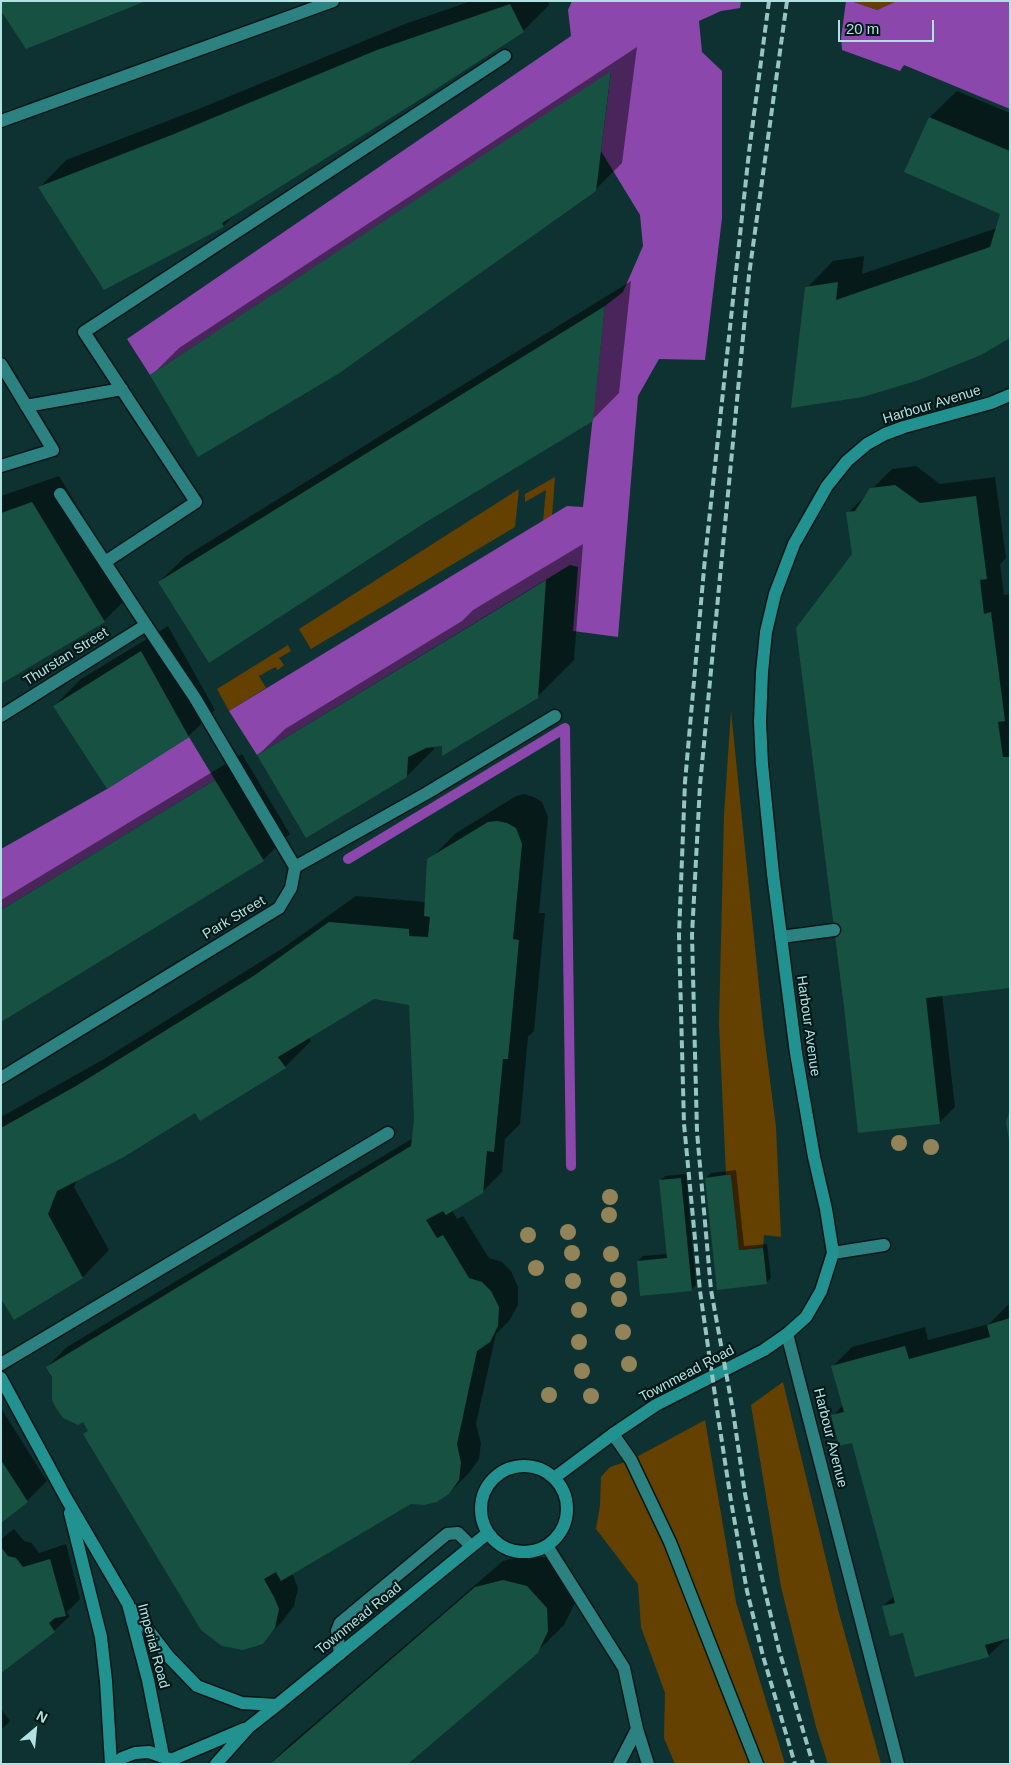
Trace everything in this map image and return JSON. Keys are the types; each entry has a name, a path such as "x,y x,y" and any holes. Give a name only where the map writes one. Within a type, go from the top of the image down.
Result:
{"street":[{"path":"1,121 333,1"},
{"path":"105,562 196,502 84,332 506,56"},
{"path":"1,364 53,450 1,466"},
{"path":"26,406 122,389"},
{"name":"Harbour Avenue","path":"898,1764 787,1334 806,1317 821,1291 833,1253 796,1053 762,764 760,714 766,632 775,594 794,544 827,486 847,461 867,444 885,434 991,403 1010,395"},
{"path":"60,494 195,698 295,867 427,793 555,716"},
{"name":"Thurstan Street","path":"1,716 146,625"},
{"name":"Park Street","path":"1,1078 279,908 291,888 295,867"},
{"path":"781,937 834,930"},
{"path":"1,1364 388,1133"},
{"path":"833,1253 884,1244"},
{"name":"Townmead Road","path":"554,1478 656,1405 764,1350 787,1334"},
{"name":"Imperial Road","path":"1,1378 66,1498 128,1604 169,1760"},
{"path":"613,1434 631,1460 670,1542 757,1764"},
{"path":"529,1466 542,1470 554,1478 562,1488 567,1514 564,1527 557,1538 547,1546 534,1551 508,1550 488,1533 483,1520 481,1506 485,1493 492,1481 502,1472 515,1467 529,1466"},
{"name":"Imperial Road","path":"66,1498 101,1636 106,1680 111,1764"},
{"path":"340,1654 337,1631 340,1624 447,1534 458,1533 471,1546"},
{"name":"Townmead Road","path":"216,1764 249,1727 488,1533"},
{"path":"547,1546 624,1668 637,1729 648,1764"},
{"path":"128,1604 168,1656 197,1686 242,1703 277,1705"},
{"name":"Townmead Road","path":"169,1760 249,1727"},
{"path":"619,1764 637,1729"},
{"path":"116,1764 122,1758 135,1753 149,1752 169,1760"}],"shaded area":[{"path":"572,1 741,1 740,8 721,11 699,21 702,52 722,71 722,218 705,360 659,359 638,396 618,637 573,631 578,567 570,565 257,755 229,711 567,506 583,507 605,306 623,292 643,246 640,215 601,151 611,72 150,375 127,339 571,36 568,10"},
{"path":"846,1 877,10 897,1 1010,1 1010,109 904,65 900,71 842,50 841,38"},
{"path":"851,1 897,1 877,10"},
{"path":"555,477 552,516 543,521 546,490 525,502 525,494"},
{"path":"519,489 515,527 311,649 299,629"},
{"path":"288,645 291,651 279,658 284,665 278,670 275,667 259,676 266,688 229,711 217,689"},
{"path":"731,711 763,1026 776,1127 781,1237 764,1235 763,1248 739,1250 731,1175 726,1175 719,1023 724,815"},
{"path":"189,737 215,780 1,910 1,849 107,789"},
{"path":"783,1382 839,1613 881,1764 828,1764 816,1727 781,1587 751,1405"},
{"path":"705,1420 736,1602 785,1764 675,1764 664,1738 665,1693 641,1627 638,1584 596,1529 600,1506 601,1477 610,1467 631,1460"}],"building":[{"path":"1,1 146,1 26,49 1,11"},
{"path":"510,4 524,32 413,104 222,223 224,227 104,290 38,187 174,134 377,50"},
{"path":"611,71 596,191 338,374 198,457 150,375"},
{"path":"929,117 1010,151 1010,338 981,355 919,380 863,397 791,408 805,287 838,282 836,300 990,247 1000,214 904,172"},
{"path":"605,306 593,421 423,524 209,663 158,582"},
{"path":"895,485 920,503 976,496 987,579 980,580 984,614 991,612 1005,721 998,722 1003,757 1010,757 1010,988 926,998 940,1124 858,1133 796,628 852,554 846,512 855,511 870,488"},
{"path":"32,502 105,622 1,684 1,513"},
{"path":"546,580 538,698 442,756 442,746 426,748 408,757 407,777 306,838 257,755"},
{"path":"141,651 189,737 107,789 53,706"},
{"path":"215,780 264,861 1,1022 1,910"},
{"path":"488,822 507,823 516,828 522,844 513,939 519,940 508,1059 503,1059 494,1152 487,1151 483,1193 446,1215 443,1211 426,1220 437,1238 443,1235 469,1278 482,1282 491,1291 499,1307 498,1326 490,1342 477,1351 457,1444 461,1463 459,1480 449,1494 437,1502 424,1505 411,1504 281,1581 276,1572 264,1579 279,1609 275,1628 263,1644 243,1650 222,1646 201,1630 83,1434 88,1431 83,1422 78,1425 63,1418 56,1408 52,1400 52,1377 46,1367 411,1146 414,1119 409,1005 374,999 278,1057 286,1068 200,1121 195,1113 122,1158 57,1191 48,1214 83,1278 14,1320 1,1299 1,1128 76,1086 255,975 329,922 409,929 409,936 428,937 430,917 424,916 427,859"},
{"path":"1010,1109 1010,1141 1009,1141 1006,1122"},
{"path":"731,1175 739,1250 763,1248 767,1284 717,1290 705,1178"},
{"path":"681,1178 692,1291 640,1296 637,1261 667,1258 659,1180"},
{"path":"1010,1318 1010,1638 985,1645 989,1657 915,1677 903,1633 890,1636 882,1606 895,1603 852,1443 839,1446 831,1415 844,1412 831,1366 905,1346 909,1359 990,1337 987,1325"},
{"path":"1,1460 28,1502 1,1523"},
{"path":"1,1547 8,1556 16,1558 23,1567 50,1559 66,1616 55,1618 49,1623 55,1632 1,1673"},
{"path":"503,1580 527,1586 547,1608 548,1631 538,1653 408,1764 270,1764 475,1587"}],"waterway":[{"path":"565,728 571,1166"},
{"path":"348,859 565,728"}],"railway":[{"path":"769,1 749,152 705,558 685,782 679,935 684,1124 700,1291 731,1501 747,1591 763,1656 795,1764"},
{"path":"787,1 749,275 700,785 692,935 697,1132 711,1290 733,1411 745,1494 764,1587 779,1650 813,1764"}]}
